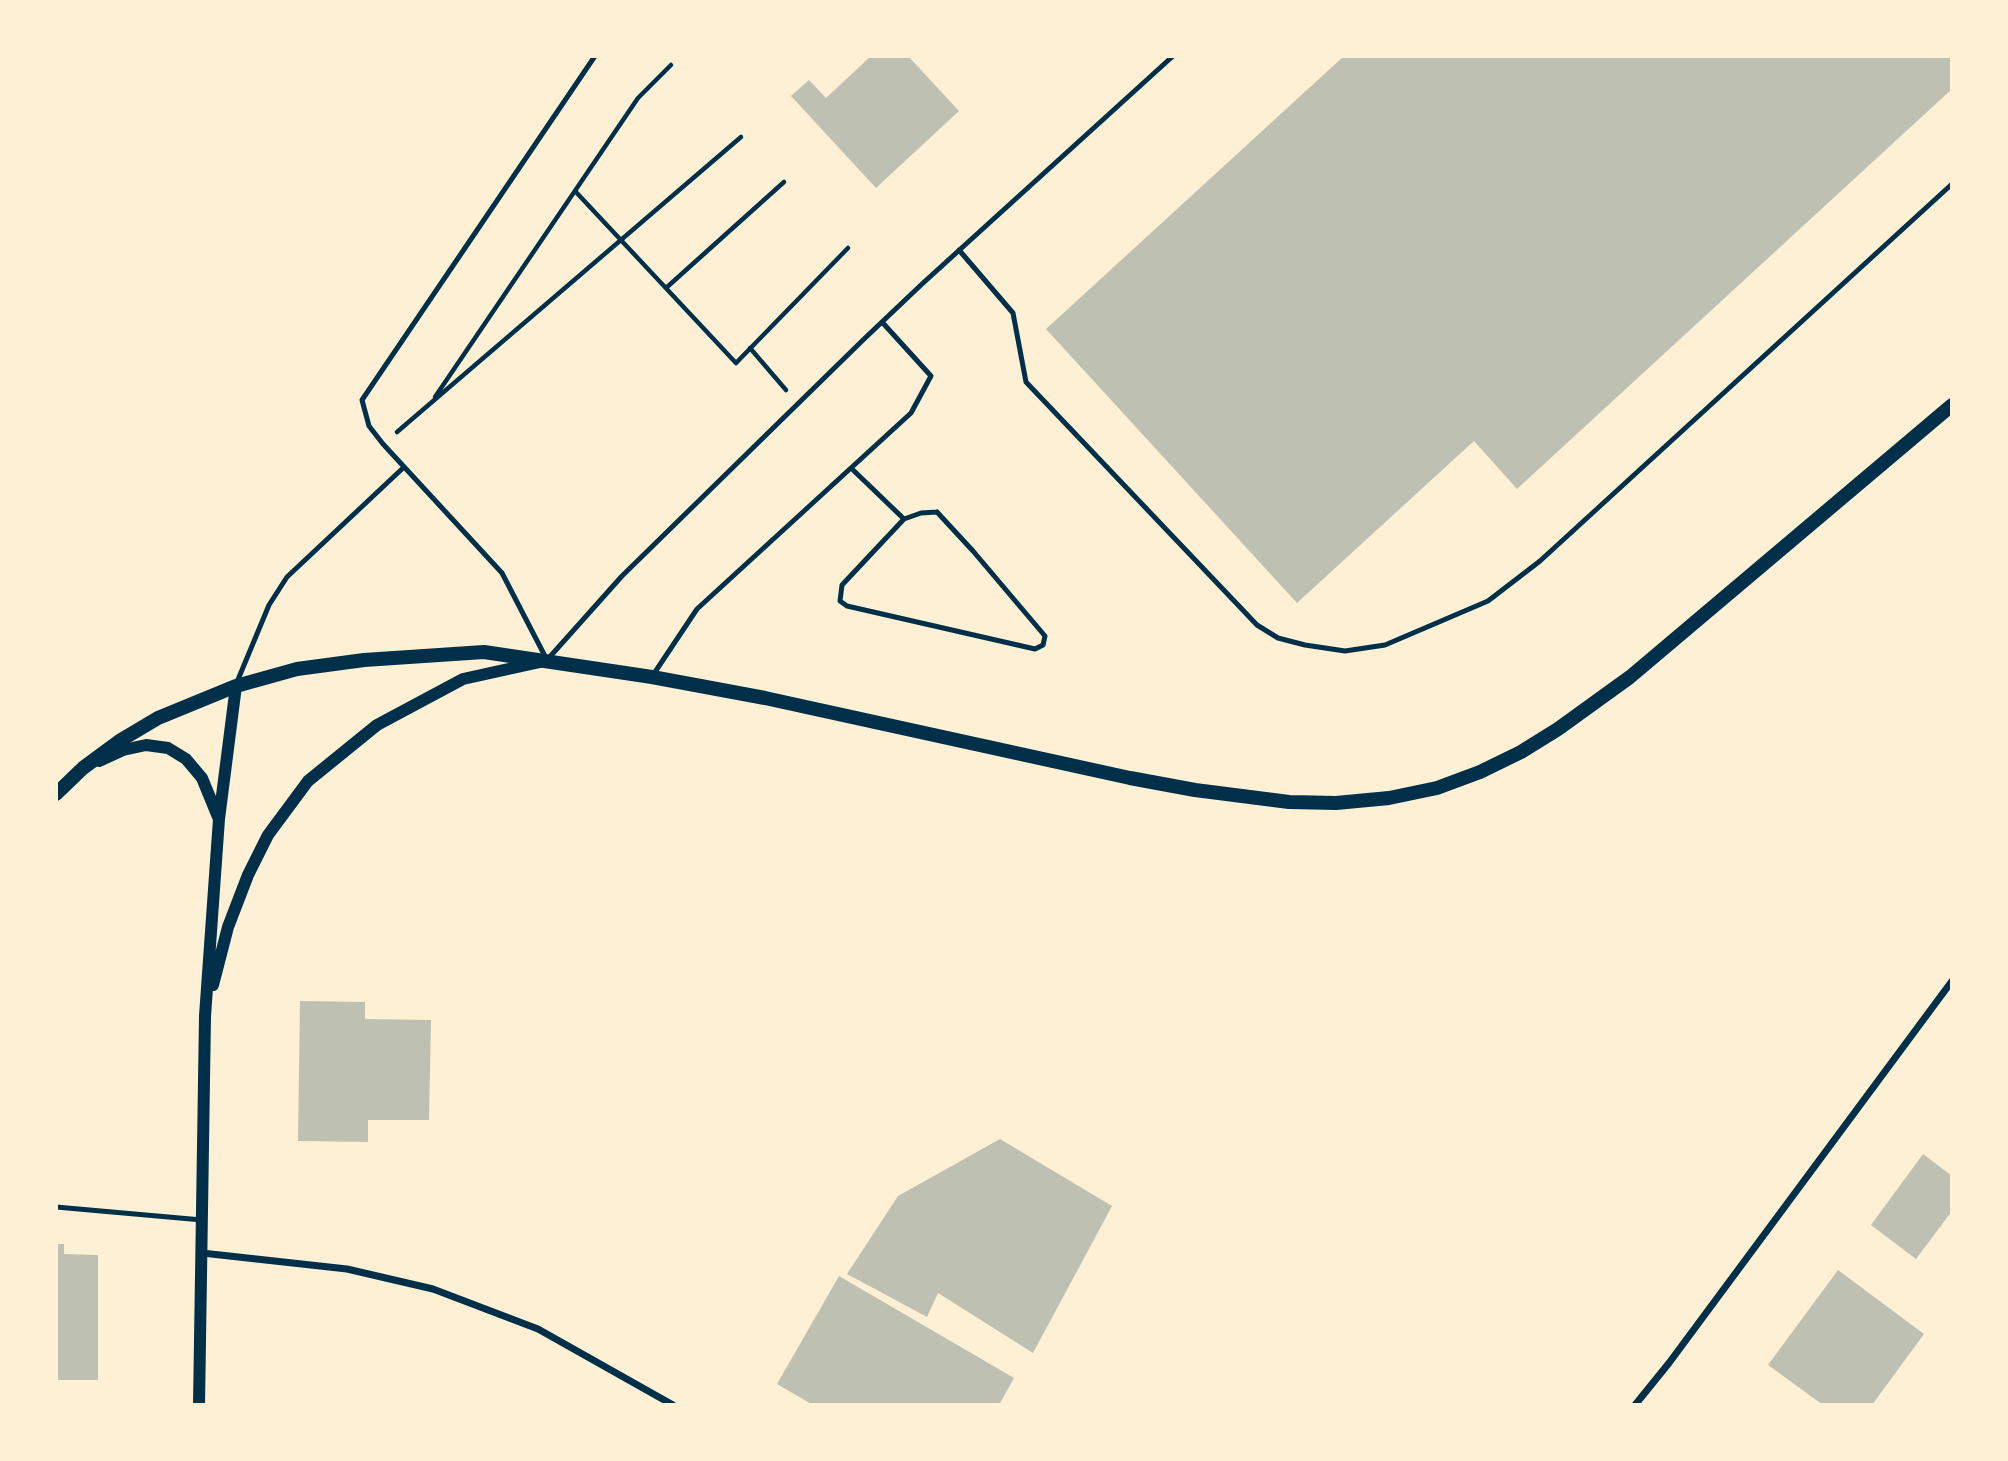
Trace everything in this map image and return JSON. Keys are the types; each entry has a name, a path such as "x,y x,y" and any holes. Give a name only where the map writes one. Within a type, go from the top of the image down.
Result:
{"main road":[{"path":"56,794 83,768 121,740 158,718 236,686 297,669 415,655 484,652 652,677 778,701 1195,790 1289,802 1336,803 1389,798 1437,788 1480,772 1521,752 1558,729 1630,677 1952,405"}],"street":[{"path":"205,1016 228,927 247,875 268,835 309,781 377,725 463,679 547,660"},
{"path":"199,1405 205,1016 219,819 236,686"},
{"path":"83,768 123,750 146,745 167,748 186,759 202,778 219,819"},
{"path":"1635,1405 1952,981"},
{"path":"202,1253 347,1269 433,1289 538,1329 673,1405"}],"lane":[{"path":"595,56 362,400 369,426 383,444 502,573 547,660 622,576 798,404 959,250 1173,56"},
{"path":"959,250 1013,313 1026,382 1257,625 1278,638 1345,651 1385,645 1488,601 1540,561 1952,184"},
{"path":"652,677 697,609 911,412 930,376 882,323"},
{"path":"236,686 268,605 286,577 403,468"},
{"path":"851,468 904,519"},
{"path":"937,512 974,551 1045,636 1043,645 1035,649 847,606 840,601 842,585 904,519 920,513 937,512"},
{"path":"56,1207 202,1220"}],"path":[{"path":"432,402 638,97 671,65"},
{"path":"383,444 741,137"},
{"path":"666,288 784,182"},
{"path":"575,191 736,363 848,248"},
{"path":"750,348 798,404"}],"building":[{"path":"871,56 908,56 959,111 876,188 791,96 809,80 826,98"},
{"path":"1344,56 1952,56 1952,89 1517,489 1474,441 1297,603 1046,329"},
{"path":"300,1001 365,1002 365,1019 431,1020 429,1120 368,1120 368,1142 298,1141"},
{"path":"1000,1139 1112,1206 1033,1353 938,1293 927,1317 847,1274 898,1196"},
{"path":"1923,1154 1952,1176 1952,1211 1916,1259 1871,1225"},
{"path":"56,1244 64,1244 64,1254 98,1255 98,1380 56,1380"},
{"path":"1838,1270 1924,1334 1872,1405 1823,1405 1768,1365"},
{"path":"839,1276 1014,1378 999,1405 813,1405 777,1384"}]}
